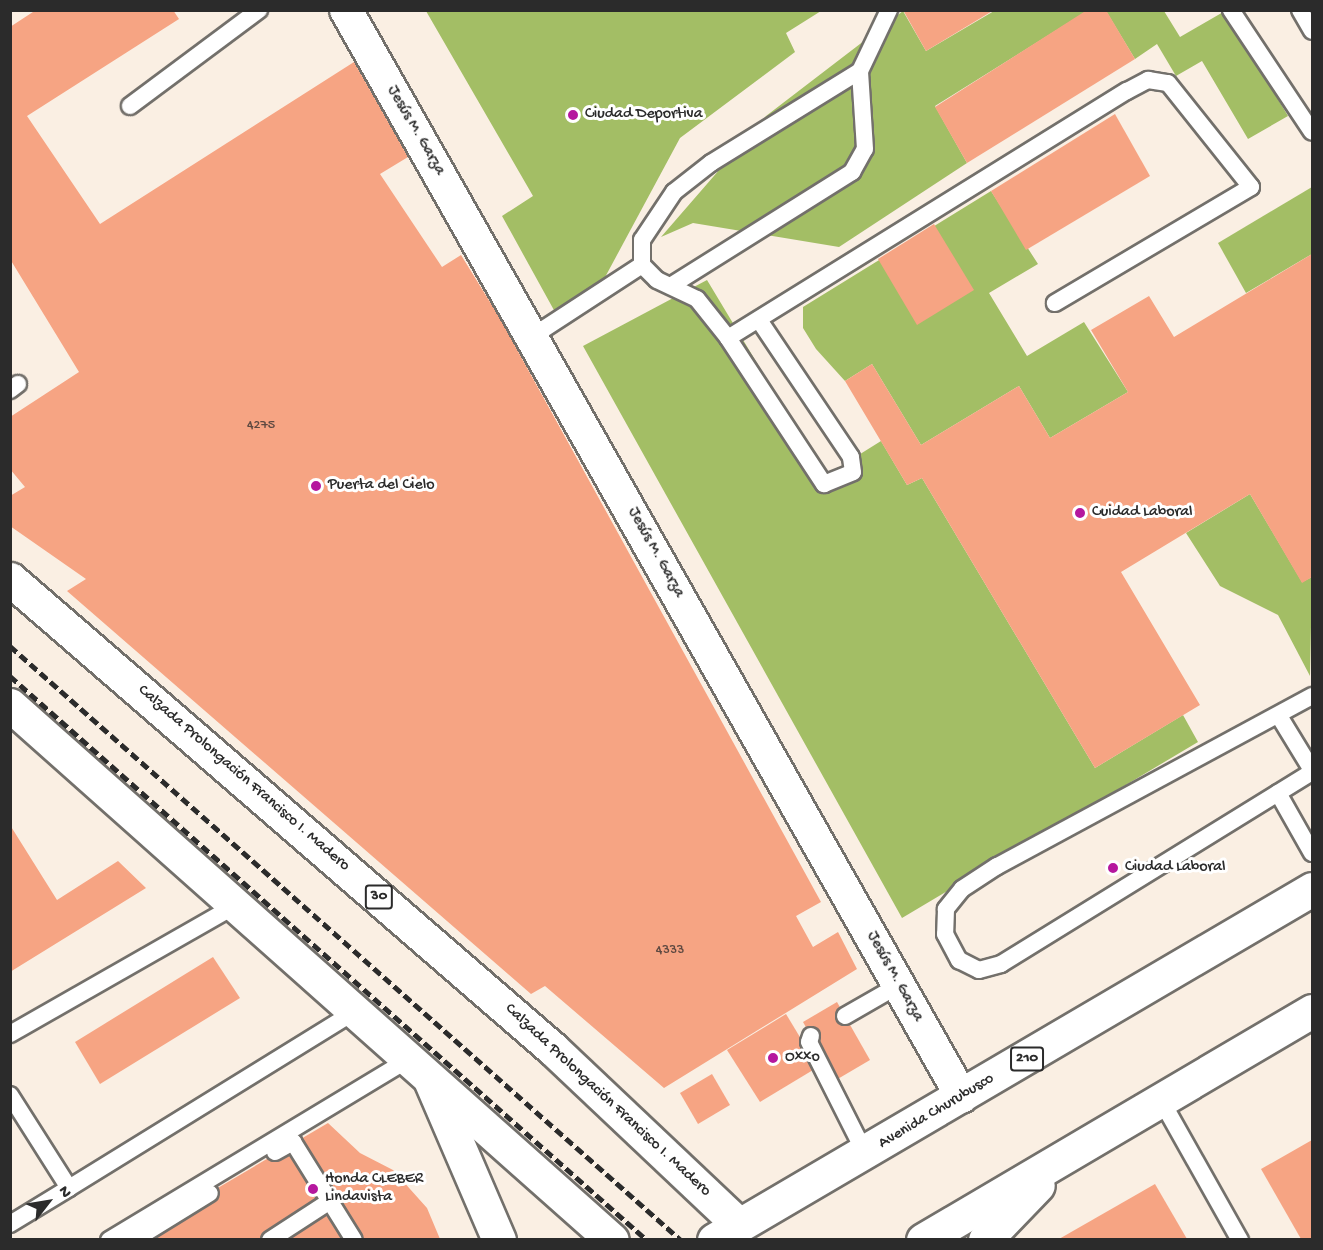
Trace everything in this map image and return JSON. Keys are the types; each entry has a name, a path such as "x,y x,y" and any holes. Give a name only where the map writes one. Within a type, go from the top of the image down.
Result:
{"main road":[{"name":"Calzada Prolongación Francisco I. Madero","path":"10,579 554,1049 736,1234"},
{"path":"10,705 236,905 406,1061 612,1239"},
{"name":"Avenida Churubusco","path":"736,1234 1312,889"},
{"path":"923,1239 1312,1011"},
{"path":"431,1082 499,1239"},
{"path":"985,1239 1067,1156"}],"street":[{"name":"Jesús M. Garza","path":"346,10 533,336 962,1097"}],"lane":[{"path":"130,106 259,10"},
{"path":"672,285 852,172 866,149 860,71 889,10"},
{"path":"1231,10 1312,132"},
{"path":"1300,10 1312,31"},
{"path":"759,320 851,457 853,472 824,484 728,338 698,299 657,280 642,265 642,240 674,192 711,163 860,71"},
{"path":"728,338 1127,91 1148,80 1168,83 1251,187 1055,303"},
{"path":"533,336 642,265"},
{"path":"1279,716 1312,771 1000,964 979,970 959,960 945,934 946,909 962,889 997,866 1279,716 1312,696"},
{"path":"1278,793 1312,853"},
{"path":"10,1034 236,905"},
{"path":"845,1016 899,985"},
{"path":"10,1224 354,1012"},
{"path":"811,1036 809,1042 866,1155"},
{"path":"109,1239 406,1061"},
{"path":"10,1095 69,1188"},
{"path":"1161,1100 1240,1239"},
{"path":"134,1239 292,1142 354,1239"},
{"path":"270,1239 330,1202"}],"green space":[{"name":"Ciudad Deportiva","path":"426,11 821,11 786,33 795,52 680,138 603,281 555,312 502,216 533,196"},
{"path":"903,11 926,51 994,11 1087,11 935,106 967,163 839,247 693,223 661,237 766,116"},
{"path":"1106,11 1164,11 1180,37 1225,11 1288,116 1248,139 1202,61 1176,76 1157,44 1135,59"},
{"path":"1312,187 1312,254 1246,293 1218,243"},
{"path":"991,191 1038,264 989,293 1027,356 1084,322 1128,392 1050,438 1019,386 921,445 872,364 845,381 816,349 803,328 803,307"},
{"path":"707,280 825,476 881,441 907,485 922,478 1095,768 1183,715 1198,742 902,918 583,346"},
{"path":"1250,494 1302,582 1312,577 1310,676 1278,615 1220,586 1186,533"}],"building":[{"path":"36,10 173,10 179,19 27,116 100,224 354,62 408,157 380,174 442,267 461,255 498,315 821,902 796,916 813,947 838,932 857,969 664,1088 545,986 531,994 67,591 86,579 10,526 10,496 25,487 10,469 10,417 79,372 10,259 10,27"},
{"path":"903,10 994,10 926,51"},
{"path":"1087,10 1106,10 1135,59 967,163 935,107"},
{"path":"1115,114 1150,176 1026,250 991,191"},
{"path":"934,224 974,290 917,325 878,259"},
{"name":"Cuidad Laboral","path":"1312,254 1312,577 1302,583 1250,494 1121,572 1200,705 1095,768 922,478 907,485 845,381 872,364 921,445 1019,386 1050,438 1128,392 1091,330 1149,296 1174,337"},
{"path":"10,825 57,900 118,861 146,888 10,972"},
{"path":"213,957 240,998 100,1084 75,1042"},
{"name":"Oxxo","path":"837,1002 870,1060 836,1080 803,1022"},
{"name":"Oxxo","path":"786,1014 818,1067 760,1102 727,1050"},
{"path":"712,1074 730,1105 698,1124 680,1093"},
{"name":"Honda CLEBER Lindavista","path":"328,1123 360,1153 393,1170 427,1208 440,1239 131,1239"},
{"path":"1312,1140 1312,1239 1301,1239 1261,1169"},
{"path":"1155,1184 1187,1239 1059,1239"}],"railway":[{"path":"10,646 681,1240"},
{"path":"10,676 647,1240"}],"place":[{"name":"Ciudad Deportiva","path":"573,115"},
{"name":"Puerta del Cielo","path":"316,486"},
{"name":"Cuidad Laboral","path":"1080,513"},
{"name":"Ciudad Laboral","path":"1113,868"},
{"name":"Oxxo","path":"773,1058"},
{"name":"Honda CLEBER Lindavista","path":"313,1189"}]}
